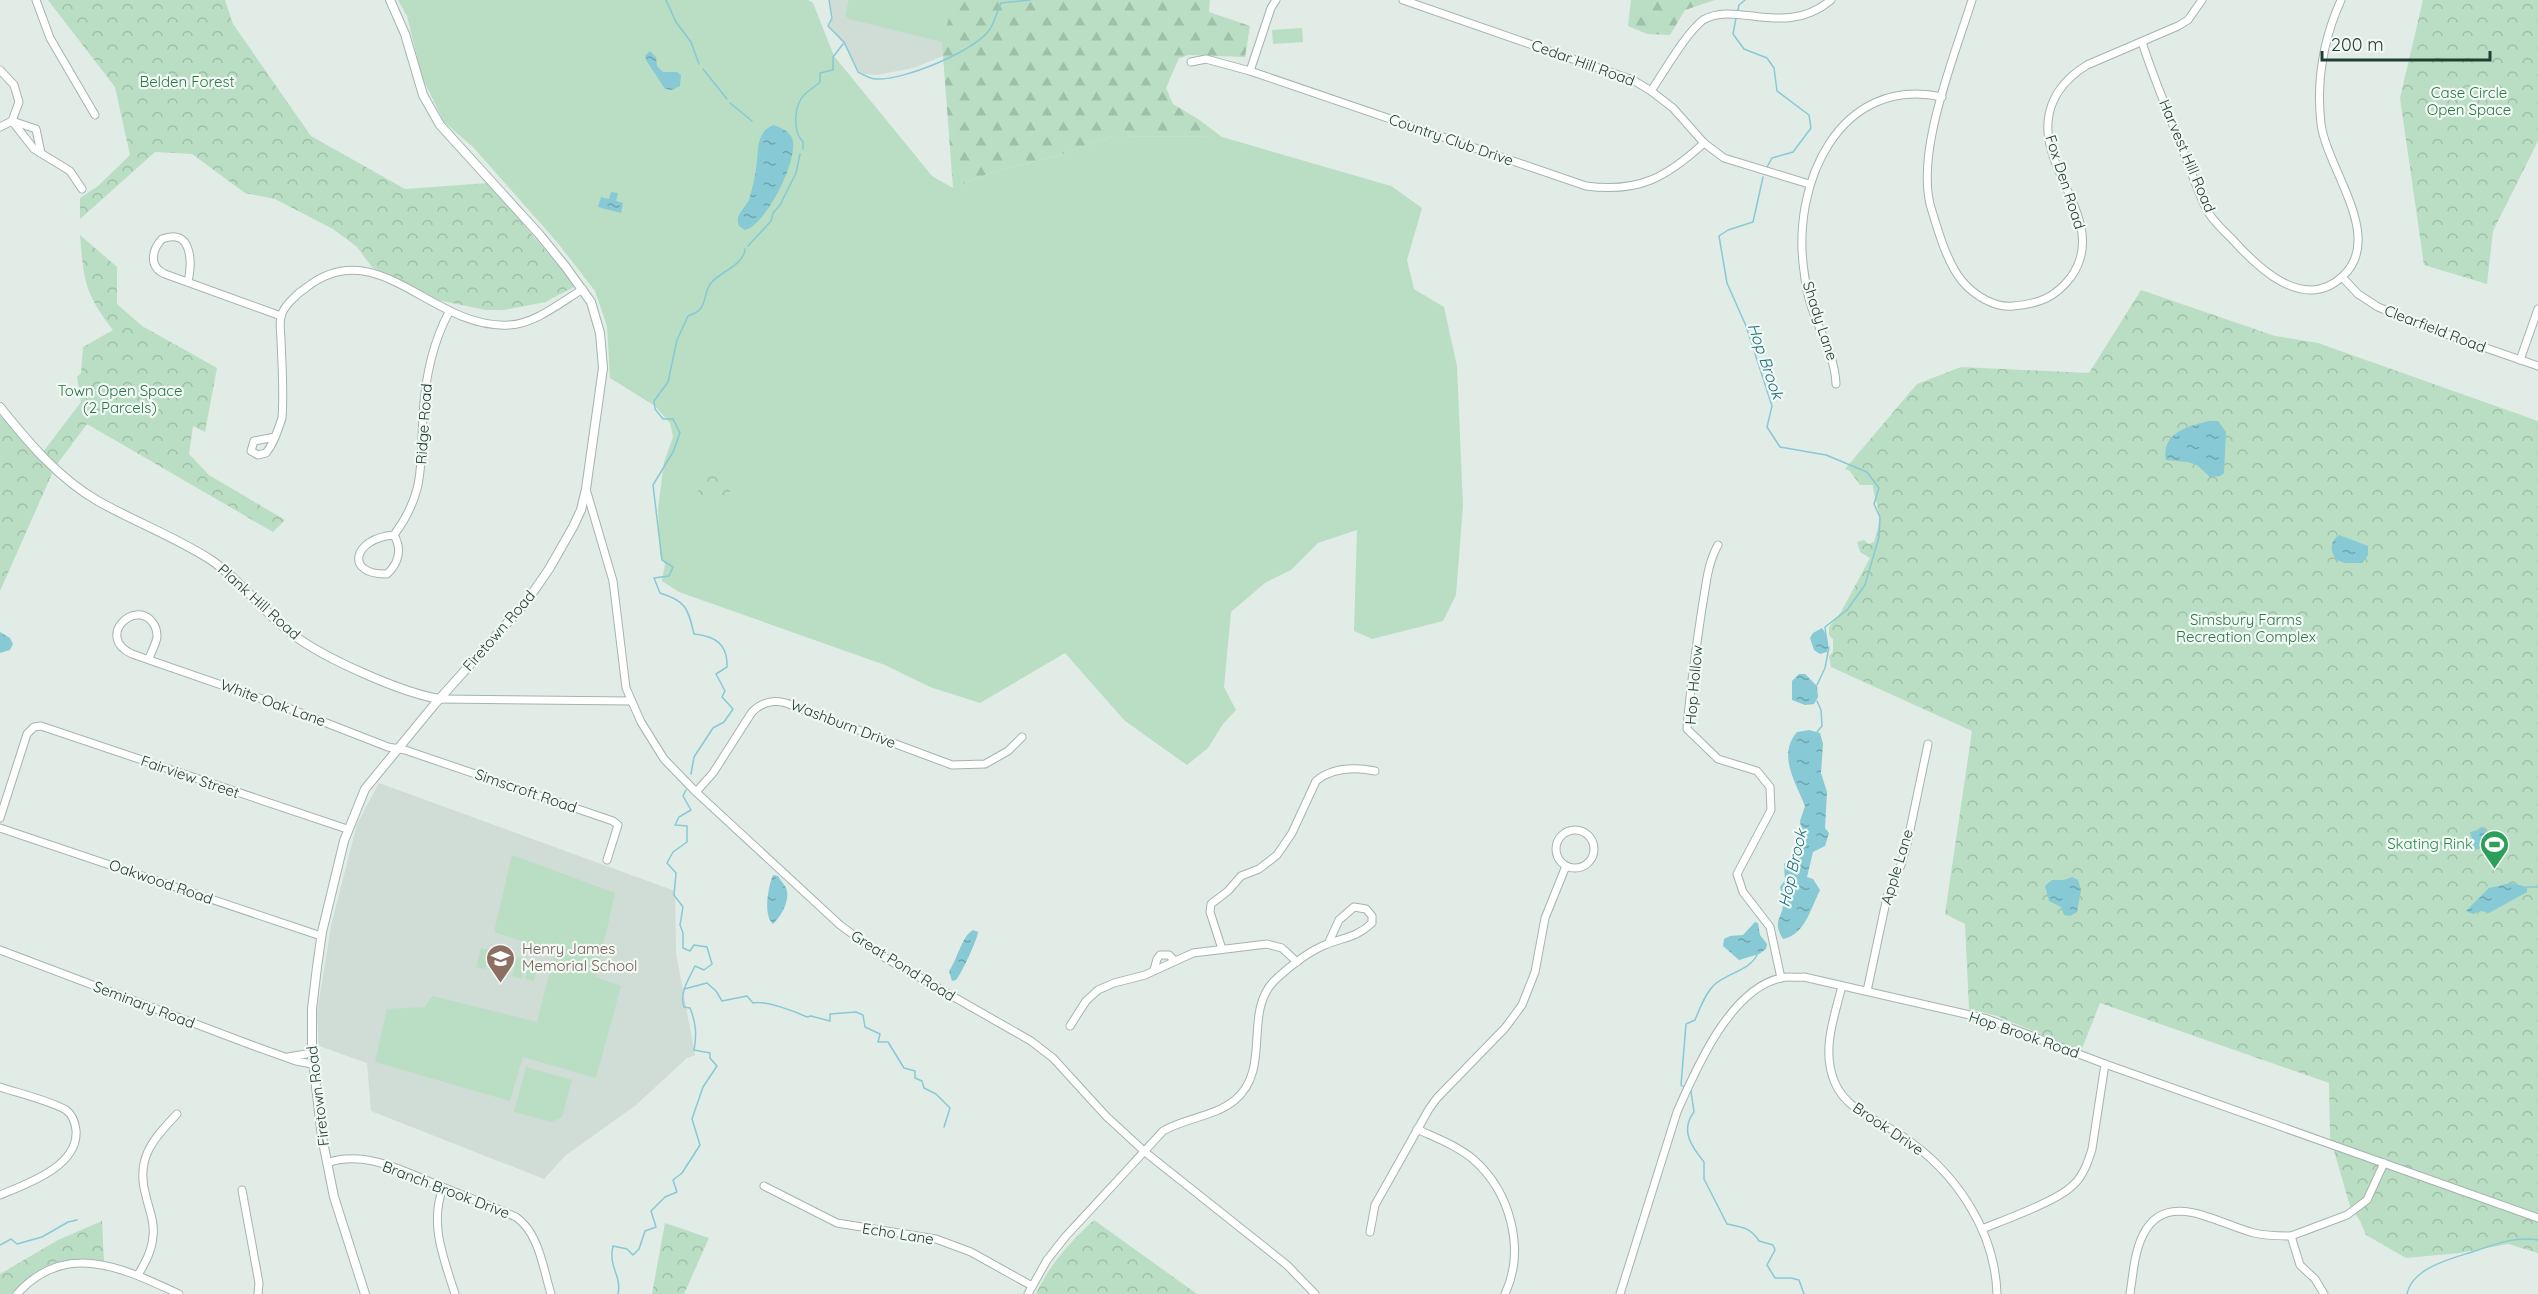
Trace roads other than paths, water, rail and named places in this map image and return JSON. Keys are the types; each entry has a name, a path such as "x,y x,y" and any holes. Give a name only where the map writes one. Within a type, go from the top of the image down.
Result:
{"street":[{"path":"36,0 50,38 95,115"},
{"name":"Firetown Road","path":"364,1294 334,1197 312,1064 313,1007 321,936 347,829 365,789 440,699 514,616 541,581 573,527 581,510 586,489 603,368 598,322 583,289 539,234 440,125 423,95 405,34 390,0"},
{"path":"1250,71 1271,8 1276,0"},
{"name":"Cedar Hill Road","path":"1403,0 1611,71 1651,91 1684,118 1704,144 1724,158 1809,184"},
{"path":"1651,91 1689,36 1704,19 1721,12 1790,18 1818,11 1831,0"},
{"name":"Fox Den Road","path":"1972,0 1942,97 1929,154 1928,200 1961,280 1972,292 1996,305 2008,307 2037,304 2066,283 2082,256 2080,220 2050,143 2048,124 2056,93 2074,73 2087,65 2188,20 2202,0"},
{"path":"2341,0 2331,22 2322,56 2319,82 2321,127 2359,234 2356,256 2342,277"},
{"name":"Harvest Hill Road","path":"2142,42 2200,193 2208,212 2218,224 2246,255 2283,284 2310,290 2323,288 2342,277"},
{"name":"Country Club Drive","path":"1191,62 1206,59 1250,71 1586,186 1618,188 1658,178 1674,169 1704,144"},
{"path":"0,70 14,86 19,102 12,121 0,127"},
{"name":"Shady Lane","path":"1836,384 1836,370 1810,302 1804,270 1803,238 1809,184 1818,159 1840,129 1859,112 1880,100 1900,93 1942,97"},
{"path":"12,121 34,149 70,171 82,189"},
{"path":"12,121 36,129 41,153"},
{"path":"188,282 190,249 176,238 162,239 153,252 154,263 158,271 188,282 281,316"},
{"path":"275,437 282,415 281,316 298,294 322,275 343,269 366,270 416,292 448,312 471,322 511,325 538,316 583,289"},
{"name":"Clearfield Road","path":"2342,277 2358,294 2378,307 2431,329 2538,366"},
{"path":"2520,360 2538,309"},
{"name":"Ridge Road","path":"394,535 408,516 414,503 423,458 423,415 428,376 435,339 448,312"},
{"name":"Plank Hill Road","path":"0,407 27,441 69,481 97,500 212,560 294,636 319,652 391,684 440,699 631,701"},
{"name":"Great Pond Road","path":"586,489 613,581 626,688 664,759 696,792 846,930 882,956 1031,1041 1053,1058 1106,1116 1145,1152 1287,1265 1315,1294"},
{"path":"394,535 399,549 395,567 387,574 367,571 361,565 361,549 368,542 382,536 394,535"},
{"name":"Hop Hollow","path":"1718,545 1711,557 1705,589 1692,673 1687,729 1718,759 1757,771 1770,788 1771,810 1737,873 1743,892 1770,927 1781,978"},
{"name":"White Oak Lane","path":"149,660 157,637 155,626 145,616 135,615 126,618 117,633 119,645 123,650 149,660 397,749"},
{"name":"Washburn Drive","path":"696,792 713,773 752,712 759,705 771,701 786,703 952,765 985,764 1008,751 1022,737"},
{"name":"Fairview Street","path":"9,792 27,734 33,727 41,726 347,829"},
{"name":"Apple Lane","path":"1867,991 1887,897 1901,865 1907,844 1928,744"},
{"name":"Simscroft Road","path":"397,749 613,821 618,825 607,860"},
{"path":"1222,948 1210,910 1213,901 1228,891 1241,876 1259,869 1277,855 1292,833 1316,781 1323,775 1348,768 1375,771"},
{"path":"0,789 9,792 0,818"},
{"name":"Oakwood Road","path":"0,828 321,936"},
{"path":"1570,831 1587,834 1594,851 1589,862 1578,868 1566,866 1557,858 1558,840 1570,831"},
{"path":"1370,1232 1376,1205 1417,1129 1437,1098 1505,1028 1522,1005 1535,972 1545,918 1566,866"},
{"path":"1028,1294 1047,1260 1066,1236 1163,1131 1184,1120 1218,1110 1235,1100 1242,1092 1255,1065 1262,1001 1274,982 1308,953 1360,934 1372,923 1372,916 1366,909 1354,907 1335,926 1328,944"},
{"path":"1070,1026 1082,1005 1098,990 1154,970 1193,952 1271,945 1285,950 1297,962"},
{"name":"Seminary Road","path":"0,950 288,1058 312,1064"},
{"name":"Hop Brook Road","path":"1620,1294 1666,1144 1687,1089 1729,1014 1744,996 1781,978 1804,977 1987,1019 2105,1064 2538,1218"},
{"name":"Brook Drive","path":"1842,986 1829,1041 1830,1068 1841,1094 1856,1109 1903,1136 1930,1158 1958,1189 1982,1229 1996,1273 1996,1294"},
{"path":"288,1058 312,1053"},
{"path":"1982,1229 2035,1206 2077,1182 2092,1149 2105,1064"},
{"path":"0,1087 66,1110 75,1120 76,1135 68,1157 53,1168 0,1195"},
{"path":"138,1275 149,1255 154,1234 153,1217 143,1185 145,1156 153,1138 177,1114"},
{"path":"1417,1129 1472,1158 1495,1184 1513,1232 1515,1260 1505,1294"},
{"name":"Branch Brook Drive","path":"327,1163 361,1159 404,1171 501,1210 526,1225 536,1246 551,1294"},
{"path":"2130,1294 2142,1236 2148,1226 2161,1214 2169,1211 2188,1212 2254,1233 2291,1236 2347,1215 2367,1200 2384,1163"},
{"name":"Echo Lane","path":"764,1186 837,1223 863,1229 922,1236 971,1252 1032,1286"},
{"path":"443,1188 437,1204 436,1226 455,1294"},
{"path":"242,1190 259,1283 258,1294"},
{"path":"2291,1236 2300,1265 2314,1279 2324,1294"},
{"path":"17,1294 36,1277 69,1264 103,1264 138,1275 179,1294"}],"water":[{"path":"650,51 656,57 657,66 663,72 677,72 681,75 680,86 672,90 665,89 646,60 645,56"},
{"path":"773,125 787,131 791,136 793,147 791,160 771,204 753,225 745,230 739,226 739,214 750,197 761,138 767,128"},
{"path":"611,192 618,193 616,201 623,203 621,213 598,207 601,197 609,199"},
{"path":"2209,421 2218,421 2226,432 2224,473 2210,477 2197,465 2166,460 2168,443 2172,437 2185,428"},
{"path":"2339,535 2368,546 2368,555 2362,563 2345,563 2337,560 2332,547 2333,541"},
{"path":"1822,628 1827,636 1828,645 1827,652 1820,654 1814,650 1810,638 1813,633"},
{"path":"0,632 10,638 13,644 10,650 0,653"},
{"path":"1799,674 1805,674 1817,686 1818,697 1814,704 1805,705 1792,700 1792,681"},
{"path":"1809,730 1820,733 1823,744 1821,773 1827,792 1825,828 1829,833 1825,846 1813,852 1807,877 1813,879 1820,890 1802,926 1797,932 1783,939 1778,927 1783,907 1780,887 1785,880 1784,864 1801,848 1803,839 1800,821 1805,806 1790,769 1789,750 1791,741 1797,732"},
{"path":"2485,828 2489,846 2475,850 2470,832"},
{"path":"773,875 778,876 785,886 787,897 784,908 773,924 767,908 769,886"},
{"path":"2072,877 2078,880 2081,890 2077,912 2070,916 2064,915 2061,907 2049,901 2045,886 2052,880"},
{"path":"2511,883 2527,887 2527,892 2489,913 2482,911 2473,914 2466,911 2489,888"},
{"path":"1755,922 1758,923 1760,935 1767,944 1766,949 1759,954 1739,960 1723,946 1724,939 1743,935"},
{"path":"973,930 978,932 972,949 958,977 952,981 949,971 965,938"}],"waterway":[{"path":"666,0 676,22 691,42 699,64"},
{"name":"Hop Brook","path":"829,0 832,18 828,26 844,42 858,72 876,79 920,70 955,55 982,38 990,29 1001,3 1030,0"},
{"name":"Hop Brook","path":"1738,10 1739,5 1745,0"},
{"name":"Hop Brook","path":"1736,18 1733,34 1744,49 1767,58 1774,68 1777,91 1809,115 1811,128 1793,152 1772,158 1767,167"},
{"path":"803,149 803,142 796,125 798,104 801,98 820,82 820,73 833,70 833,57 843,44"},
{"path":"703,69 727,99"},
{"path":"730,103 752,121"},
{"path":"748,246 771,221 773,213 780,205 796,173 800,154"},
{"name":"Hop Brook","path":"1763,177 1753,222 1728,230 1719,236 1727,283 1746,326 1772,406 1767,427 1780,447 1826,455 1867,472 1879,488 1874,504 1880,517 1879,537 1865,585 1847,610 1825,627 1826,637"},
{"path":"691,774 694,757 713,728 724,722 733,709 722,697 725,691 716,674 727,667 723,647 714,639 694,634 690,618 684,607 675,599 660,593 654,578 669,576 673,567 662,560 653,485 673,452 680,433 673,419 663,419 655,409 654,401 668,382 677,340 688,316 699,310 711,283 736,264 744,255 745,249"},
{"name":"Hop Brook","path":"1817,685 1825,668 1829,647"},
{"name":"Hop Brook","path":"1817,701 1821,710 1822,726 1817,732"},
{"path":"618,1294 619,1287 612,1260 613,1246 627,1249 633,1255 639,1249 645,1231 656,1227 651,1211 665,1197 677,1192 673,1180 682,1173 700,1145 692,1119 703,1087 717,1066 710,1058 710,1053 694,1050 696,1034 694,1019 690,1008 684,1007 683,1002 685,986 695,966 704,970 712,964 707,947 694,945 690,951 683,948 683,933 680,925 683,907 674,895 676,873 667,863 673,852 687,842 687,826 675,825 679,817 691,810 683,796 686,790"},
{"path":"2527,887 2538,887"},
{"name":"Hop Brook","path":"1684,1087 1681,1085 1686,1024 1695,1020 1705,997 1714,985 1749,965 1757,955"},
{"path":"684,989 707,983 722,1001 747,996 753,1003 772,1005 807,1017 830,1021 830,1014 856,1012 863,1015 865,1027 880,1034 878,1042 888,1042 904,1068 915,1071 915,1078 922,1081 924,1088 936,1094 950,1108 944,1127"},
{"name":"Hop Brook","path":"1691,1091 1694,1112 1688,1125 1689,1138 1704,1162 1704,1179 1727,1224 1746,1229 1753,1233 1759,1241 1773,1245 1775,1250 1767,1265 1775,1278 1799,1280 1804,1294"},
{"path":"0,1245 11,1239 17,1244 42,1237 68,1222 77,1220"},
{"name":"Hop Brook","path":"2407,1294 2410,1285 2417,1277 2435,1265 2506,1241 2538,1240"}],"place":[{"name":"Skating Rink","path":"2494,870"},
{"name":"Henry James Memorial School","path":"501,984"}],"park label":[{"name":"Belden Forest","path":"187,82"},
{"name":"Case Circle Open Space","path":"2469,102"},
{"name":"Town Open Space (2 Parcels)","path":"120,400"},
{"name":"Simsbury Farms Recreation Complex","path":"2246,628"}]}
